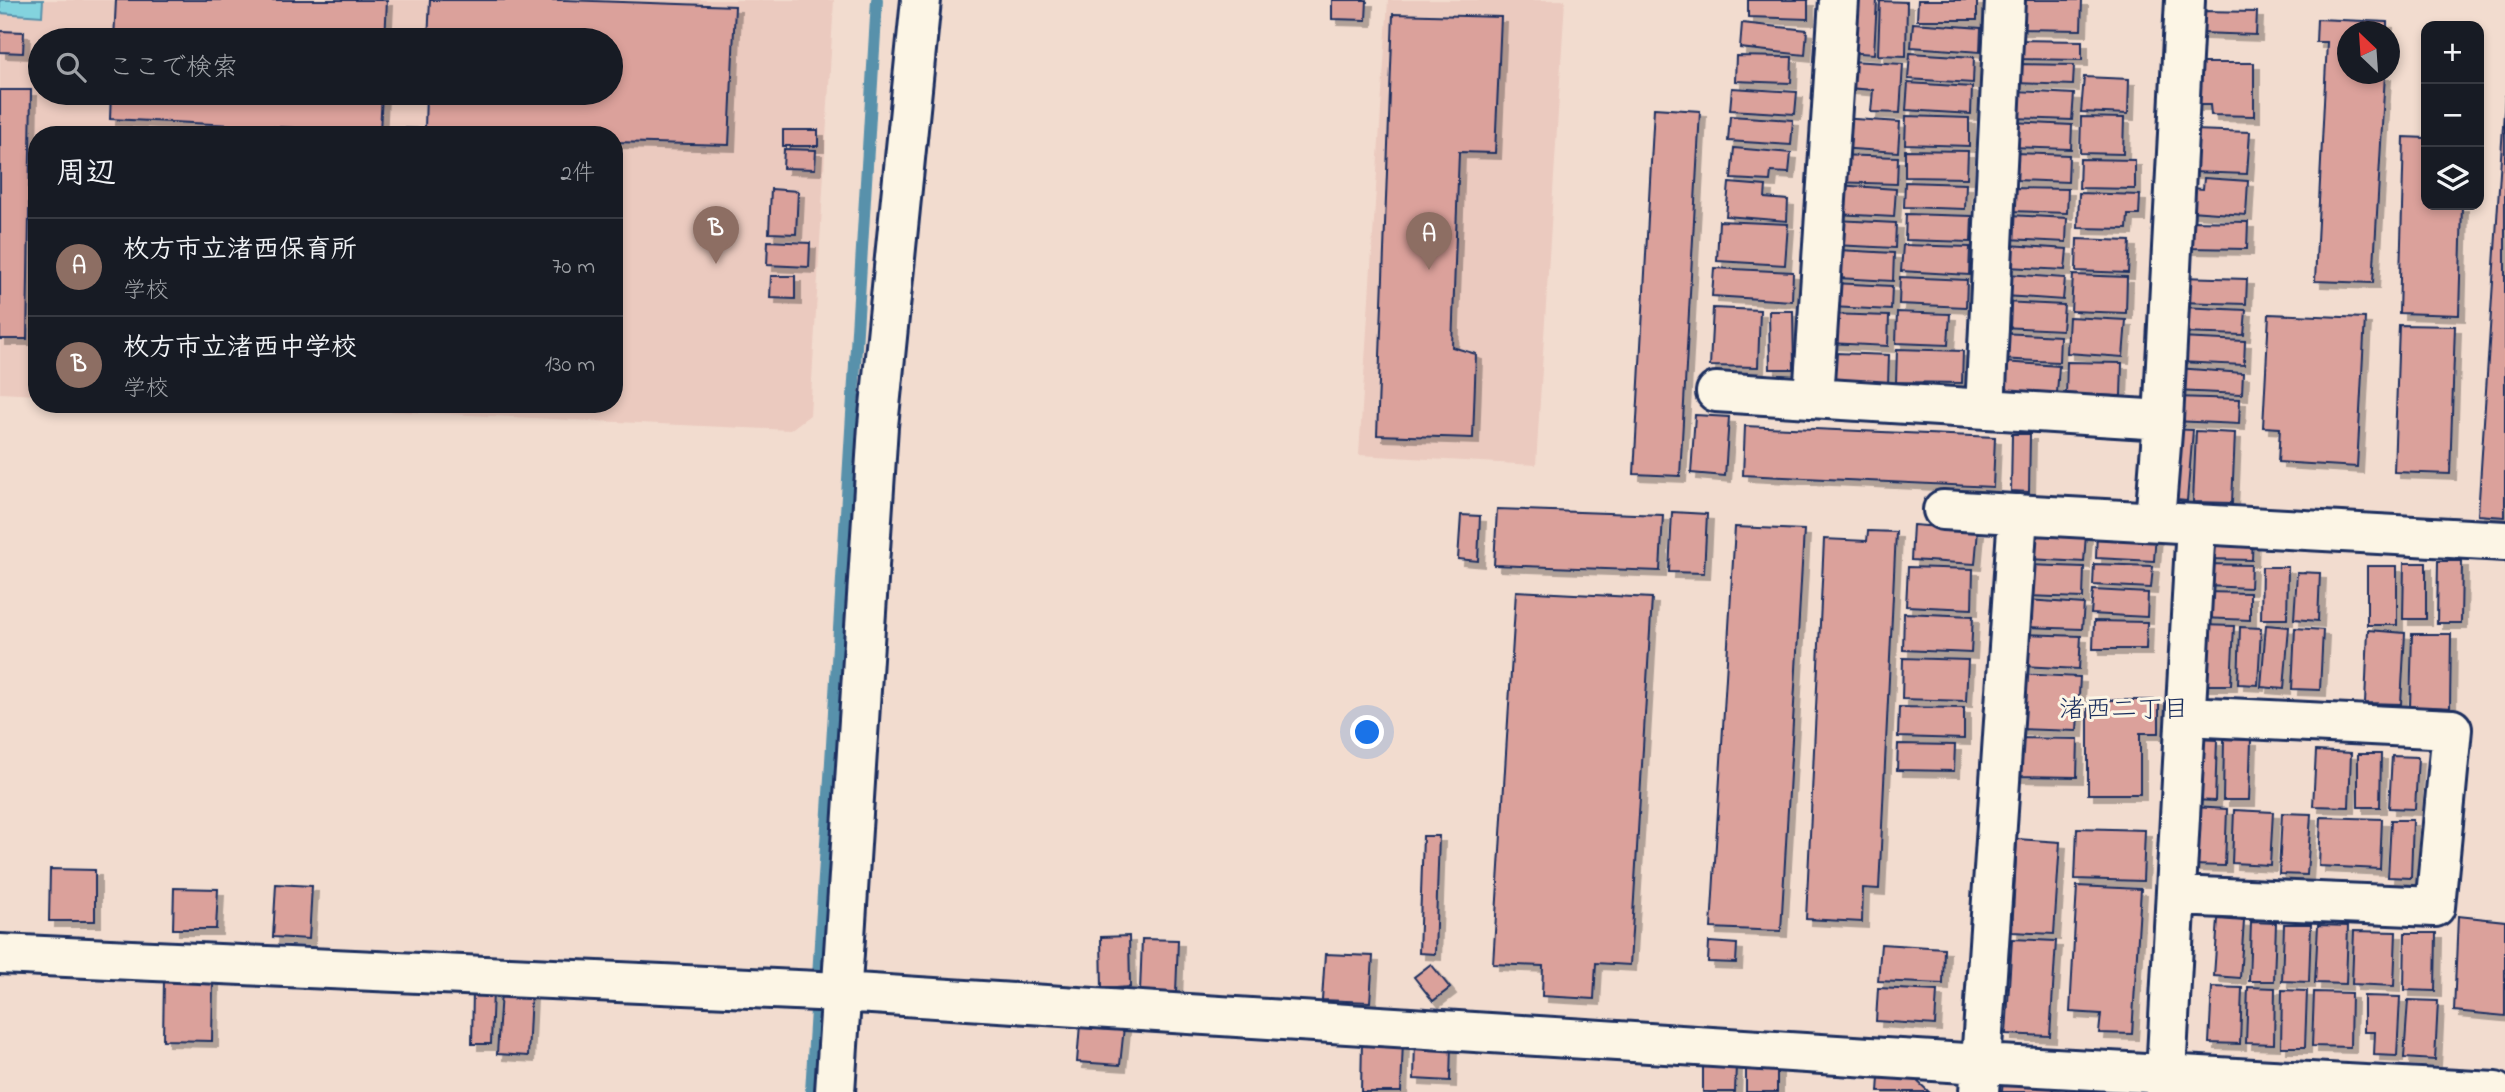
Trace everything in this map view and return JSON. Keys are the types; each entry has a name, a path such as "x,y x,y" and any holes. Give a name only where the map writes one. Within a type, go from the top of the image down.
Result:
{"street":[{"path":"835,1092 878,426 920,0"},
{"path":"1812,398 1839,0"},
{"path":"1985,409 2005,0"},
{"path":"2155,521 2163,420 2185,0"},
{"path":"1716,392 2163,420"},
{"path":"1943,510 2505,541"},
{"path":"1980,1078 2018,514"},
{"path":"2165,1083 2196,524"},
{"path":"2176,896 2435,907 2452,729 2186,716"},
{"path":"0,954 840,992 1980,1078 2495,1092"}],"shaded area":[{"path":"0,0 834,0 810,415 790,430 427,413 623,413 623,126 28,126 28,395 0,393"},
{"path":"1388,0 1565,0 1536,465 1359,455"}],"water":[{"path":"0,0 43,0 42,16 0,13"}],"building":[{"path":"116,0 387,0 386,28 115,28"},
{"path":"430,0 565,0 735,6 729,145 623,142 623,126 425,126 426,105 623,105 623,28 429,28"},
{"path":"1332,0 1367,0 1366,20 1332,19"},
{"path":"1748,0 1808,0 1808,19 1748,17"},
{"path":"1848,0 1877,0 1874,54 1845,52"},
{"path":"1918,0 1977,0 1977,20 1917,20"},
{"path":"2018,0 2082,0 2081,30 2017,29"},
{"path":"1880,1 1907,2 1906,56 1878,55"},
{"path":"2201,11 2257,12 2256,35 2200,33"},
{"path":"1393,14 1501,17 1495,153 1459,152 1452,347 1476,354 1473,438 1377,435"},
{"path":"2317,19 2364,21 2337,21 2337,84 2384,84 2373,283 2315,281 2327,42 2316,42"},
{"path":"1742,23 1807,30 1805,55 1740,48"},
{"path":"1913,23 1981,28 1980,52 1911,47"},
{"path":"0,31 24,32 23,53 0,52"},
{"path":"2017,40 2082,41 2082,60 2017,59"},
{"path":"1910,53 1974,57 1973,83 1908,79"},
{"path":"1736,56 1792,57 1791,83 1735,81"},
{"path":"1850,61 1903,64 1900,113 1871,112 1873,90 1848,88"},
{"path":"2191,63 2254,63 2254,116 2211,115 2210,105 2191,105"},
{"path":"2016,64 2074,65 2073,85 2016,83"},
{"path":"2084,77 2129,79 2128,114 2081,112"},
{"path":"1908,83 1972,87 1971,114 1906,110"},
{"path":"1732,88 1797,92 1795,114 1730,110"},
{"path":"0,90 28,90 28,105 31,105 30,126 28,126 27,339 0,339"},
{"path":"2016,91 2074,94 2072,120 2014,118"},
{"path":"2505,95 2505,517 2478,515"},
{"path":"111,105 381,105 380,126 255,126 110,119"},
{"path":"1654,108 1700,111 1680,476 1634,474"},
{"path":"1730,116 1793,120 1791,145 1728,141"},
{"path":"1906,116 1969,118 1969,146 1905,144"},
{"path":"2081,117 2124,118 2123,154 2080,153"},
{"path":"1839,118 1900,122 1898,152 1837,148"},
{"path":"2011,122 2072,125 2071,149 2010,147"},
{"path":"783,130 818,130 818,146 783,146"},
{"path":"2194,130 2250,132 2247,174 2191,172"},
{"path":"2404,137 2421,138 2421,210 2462,210 2459,315 2399,313"},
{"path":"1734,148 1791,153 1789,173 1771,172 1770,181 1731,179"},
{"path":"784,149 816,150 815,169 783,168"},
{"path":"1905,150 1968,151 1967,178 1905,177"},
{"path":"2015,153 2069,155 2068,182 2014,180"},
{"path":"1835,155 1898,157 1897,184 1834,182"},
{"path":"2080,159 2135,160 2135,189 2079,188"},
{"path":"2204,178 2248,181 2246,215 2190,211 2192,188 2203,189"},
{"path":"1905,182 1966,184 1965,209 1904,207"},
{"path":"1729,183 1766,186 1765,198 1788,200 1787,221 1726,216"},
{"path":"1837,185 1896,189 1894,217 1836,214"},
{"path":"2011,188 2068,189 2067,213 2010,211"},
{"path":"771,189 798,191 796,234 769,233"},
{"path":"2079,193 2140,195 2139,215 2128,215 2127,229 2078,228"},
{"path":"1906,214 1972,216 1971,242 1905,240"},
{"path":"2010,215 2067,218 2066,242 2008,239"},
{"path":"1836,220 1896,223 1895,248 1834,245"},
{"path":"1719,221 1788,224 1785,265 1717,261"},
{"path":"2188,221 2248,222 2247,249 2187,248"},
{"path":"2077,239 2130,241 2128,273 2076,271"},
{"path":"768,241 810,243 809,267 767,265"},
{"path":"1903,245 1970,247 1969,275 1901,271"},
{"path":"2009,245 2067,249 2065,270 2007,267"},
{"path":"1838,250 1894,253 1893,281 1837,278"},
{"path":"1714,268 1793,272 1792,301 1712,296"},
{"path":"2007,274 2065,278 2063,300 2005,296"},
{"path":"2073,275 2127,277 2126,313 2071,311"},
{"path":"771,276 795,276 795,299 770,298"},
{"path":"1900,277 1967,280 1966,307 1899,304"},
{"path":"2181,277 2247,279 2246,304 2180,302"},
{"path":"1832,283 1892,286 1891,310 1831,307"},
{"path":"2003,302 2064,305 2062,330 2002,327"},
{"path":"2181,307 2246,310 2244,335 2180,333"},
{"path":"1713,308 1760,310 1758,367 1710,366"},
{"path":"1769,311 1793,311 1794,369 1770,369"},
{"path":"1897,312 1950,314 1948,345 1896,343"},
{"path":"1829,314 1889,316 1888,346 1828,343"},
{"path":"2269,314 2365,318 2357,467 2278,462 2280,428 2263,427"},
{"path":"2069,317 2126,320 2123,357 2067,353"},
{"path":"2399,325 2455,326 2450,474 2394,472"},
{"path":"2000,333 2060,336 2059,362 1999,359"},
{"path":"2179,338 2245,341 2244,365 2178,362"},
{"path":"1897,349 1963,351 1962,383 1896,382"},
{"path":"1835,353 1889,355 1888,385 1834,383"},
{"path":"2002,362 2059,366 2057,393 2001,390"},
{"path":"2067,362 2122,363 2121,396 2066,394"},
{"path":"2177,368 2243,373 2242,394 2175,391"},
{"path":"2175,397 2240,399 2239,424 2174,421"},
{"path":"1695,415 1729,417 1725,476 1691,473"},
{"path":"1745,426 1995,437 1993,487 1743,475"},
{"path":"2170,429 2193,430 2187,501 2165,499"},
{"path":"2196,431 2235,433 2232,503 2193,502"},
{"path":"2012,434 2030,434 2029,492 2011,491"},
{"path":"1497,509 1663,515 1660,571 1494,565"},
{"path":"1672,512 1707,514 1704,573 1669,572"},
{"path":"1461,515 1480,516 1478,561 1458,559"},
{"path":"1913,525 1978,530 1975,564 1911,560"},
{"path":"1735,527 1804,530 1781,931 1711,928"},
{"path":"2032,530 2086,534 2084,562 2030,559"},
{"path":"1868,531 1896,532 1879,889 1863,888 1862,922 1806,919 1824,539 1867,541"},
{"path":"2097,531 2156,533 2154,561 2096,558"},
{"path":"2210,535 2253,536 2252,560 2209,559"},
{"path":"2438,561 2462,561 2461,623 2437,623"},
{"path":"2404,563 2426,563 2426,619 2403,619"},
{"path":"2094,564 2153,566 2151,588 2093,585"},
{"path":"2207,564 2251,565 2250,588 2206,586"},
{"path":"2028,565 2084,567 2083,598 2027,596"},
{"path":"2367,566 2397,566 2397,625 2367,625"},
{"path":"1908,567 1973,569 1972,609 1906,606"},
{"path":"2262,567 2288,567 2287,619 2261,619"},
{"path":"2297,572 2320,573 2318,621 2294,619"},
{"path":"2093,590 2148,593 2147,617 2091,614"},
{"path":"1516,591 1652,598 1630,965 1596,963 1594,999 1542,996 1543,966 1493,964"},
{"path":"2204,592 2250,593 2250,620 2202,618"},
{"path":"2027,600 2084,604 2082,629 2026,627"},
{"path":"1904,613 1973,616 1971,653 1903,650"},
{"path":"2094,621 2147,622 2146,649 2093,649"},
{"path":"2202,625 2234,626 2231,685 2199,685"},
{"path":"2266,625 2289,627 2284,689 2261,687"},
{"path":"2240,627 2261,628 2258,685 2238,684"},
{"path":"2295,628 2323,630 2320,690 2292,689"},
{"path":"2368,630 2405,633 2401,704 2365,703"},
{"path":"2023,634 2081,636 2079,669 2022,666"},
{"path":"2412,634 2451,634 2450,708 2410,707"},
{"path":"1903,658 1968,660 1966,701 1902,699"},
{"path":"2019,674 2080,677 2077,731 2017,729"},
{"path":"2088,700 2159,700 2159,733 2140,733 2140,794 2088,794"},
{"path":"1899,707 1964,708 1964,739 1898,737"},
{"path":"2016,738 2078,739 2077,777 2015,776"},
{"path":"2195,739 2217,740 2215,801 2193,800"},
{"path":"2224,739 2251,740 2249,800 2223,800"},
{"path":"1898,744 1955,745 1954,771 1897,770"},
{"path":"2316,751 2351,753 2349,807 2313,806"},
{"path":"2358,754 2381,754 2380,807 2358,807"},
{"path":"2392,756 2418,757 2415,809 2389,808"},
{"path":"2193,807 2227,809 2225,866 2191,865"},
{"path":"2234,810 2273,812 2270,865 2232,863"},
{"path":"2282,813 2311,814 2307,875 2279,874"},
{"path":"2321,817 2382,819 2380,869 2319,866"},
{"path":"2391,820 2413,820 2411,878 2388,877"},
{"path":"2077,828 2145,830 2143,881 2075,879"},
{"path":"1423,836 1439,836 1435,954 1419,953"},
{"path":"2017,839 2060,842 2054,934 2012,932"},
{"path":"50,869 95,870 95,921 49,921"},
{"path":"276,884 312,886 309,939 273,937"},
{"path":"2077,886 2141,889 2132,1034 2099,1033 2101,1014 2070,1012"},
{"path":"174,888 218,889 216,929 173,929"},
{"path":"2458,916 2505,921 2505,1016 2454,1011"},
{"path":"2218,919 2244,921 2240,978 2214,976"},
{"path":"2251,922 2276,923 2274,981 2249,981"},
{"path":"2284,924 2311,924 2309,982 2282,981"},
{"path":"2318,925 2348,926 2346,984 2315,983"},
{"path":"2354,931 2396,932 2394,986 2352,984"},
{"path":"2405,933 2436,933 2435,991 2404,990"},
{"path":"1129,936 1130,987 1102,989 1101,937"},
{"path":"1142,939 1178,940 1176,993 1140,992"},
{"path":"2012,939 2056,941 2050,1036 2006,1034"},
{"path":"1709,942 1737,944 1736,963 1708,962"},
{"path":"1881,944 1944,948 1943,984 1878,981"},
{"path":"1325,954 1373,956 1370,1002 1322,1000"},
{"path":"1431,964 1450,988 1433,1001 1414,977"},
{"path":"164,980 213,981 212,1041 163,1040"},
{"path":"2212,987 2242,988 2240,1044 2209,1043"},
{"path":"2248,987 2275,988 2274,1044 2246,1043"},
{"path":"1878,988 1937,991 1935,1025 1876,1021"},
{"path":"473,990 493,991 491,1044 472,1044"},
{"path":"2282,990 2307,991 2305,1047 2281,1047"},
{"path":"501,992 531,993 528,1056 497,1054"},
{"path":"2314,992 2351,993 2350,1047 2312,1046"},
{"path":"2364,996 2400,997 2397,1056 2374,1055 2375,1032 2364,1032"},
{"path":"2408,1000 2438,1001 2435,1060 2404,1058"},
{"path":"1080,1024 1124,1027 1120,1065 1077,1062"},
{"path":"1362,1040 1403,1041 1401,1092 1361,1092"},
{"path":"1415,1041 1451,1043 1450,1081 1414,1079"},
{"path":"1703,1065 1736,1065 1735,1092 1703,1092"},
{"path":"1777,1068 1777,1092 1746,1092 1746,1069"},
{"path":"1879,1077 1915,1079 1929,1092 1878,1092"},
{"path":"2003,1077 2053,1081 2053,1092 2002,1092"},
{"path":"2066,1087 2123,1091 2066,1092"}],"waterway":[{"path":"811,1092 877,0"}],"place":[{"name":"枚方市立渚西中学校","path":"716,264"},
{"name":"枚方市立渚西保育所","path":"1429,270"}],"district":[{"name":"渚西二丁目","path":"2124,708"}]}
